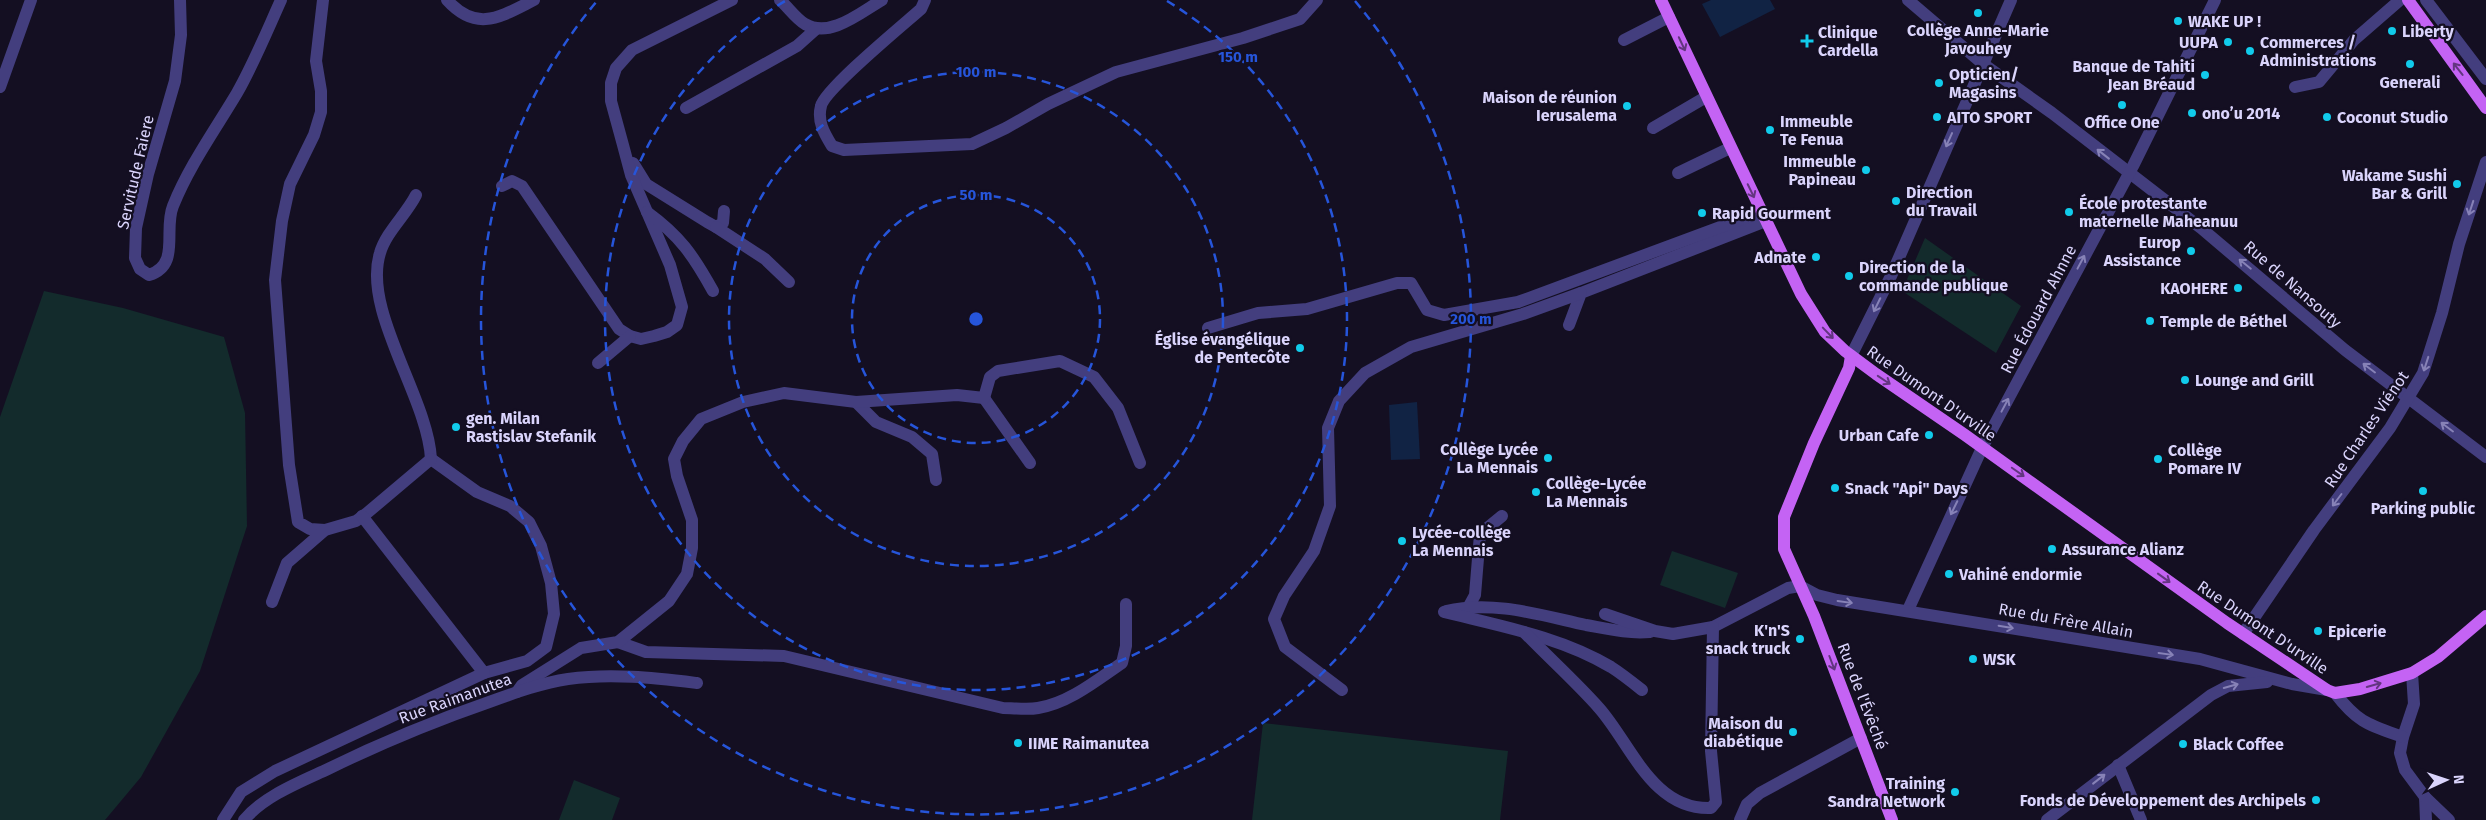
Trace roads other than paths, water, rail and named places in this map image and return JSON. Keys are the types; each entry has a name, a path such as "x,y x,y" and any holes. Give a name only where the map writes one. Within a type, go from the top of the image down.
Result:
{"main road":[{"name":"Rue Dumont D'urville","path":"1661,0 1801,294 1825,332 1851,356 2244,634 2331,692"},
{"path":"2408,0 2486,108"},
{"name":"Rue de l'Évêché","path":"1851,356 1849,368 1814,443 1784,517 1784,549 1814,616 1892,820"},
{"path":"2331,692 2360,689 2412,673 2438,657 2486,616"}],"street":[{"path":"0,87 31,0"},
{"name":"Servitude Faiere","path":"180,0 181,35 175,81 148,174 136,228 135,258 140,268 149,275 162,270 167,262 172,208 184,181 238,91 281,0"},
{"path":"323,0 316,61 321,91 321,112 314,135 290,184 282,221 275,280 289,465 298,522 310,529 325,530 356,521 431,459"},
{"path":"447,0 460,12 476,20 490,20 534,0"},
{"path":"502,186 512,181 522,186 615,322 630,336 642,339 667,332 677,324 681,316 682,307 678,289 624,148 612,101 611,83 616,68 623,57 632,50 732,0"},
{"path":"780,0 804,24 816,29 837,26 882,0"},
{"path":"925,0 921,9 846,76 821,104 820,122 832,146 844,150 972,144 1006,128 1048,104 1116,72 1235,41 1300,20 1317,0"},
{"name":"Rue de Nansouty","path":"1908,0 1983,64 2129,172 2260,275 2345,350 2486,457"},
{"path":"1851,356 1888,283 1907,234 2011,0"},
{"name":"Rue Édouard Ahnne","path":"1908,610 1982,448 2129,172 2216,0"},
{"path":"2295,87 2319,82 2354,40 2400,0"},
{"path":"2426,0 2486,79"},
{"path":"1624,40 1669,18"},
{"path":"686,108 797,46 816,29"},
{"path":"1654,128 1706,97"},
{"path":"624,148 646,184 765,259 789,282"},
{"path":"1678,173 1730,148"},
{"name":"Rue Charles Viénot","path":"2244,634 2314,530 2390,428 2423,373 2442,314 2459,244 2486,162"},
{"path":"416,195 408,211 380,251 376,268 379,294 390,334 423,416 430,442 431,459"},
{"path":"716,227 723,223 724,211"},
{"path":"647,212 677,235 713,291"},
{"path":"1342,690 1285,647 1274,619 1284,596 1314,551 1330,506 1328,428 1340,401 1365,373 1411,347 1523,314 1581,293 1763,217"},
{"path":"1208,328 1258,313 1281,309 1307,309 1397,283 1411,283 1427,310 1444,315 1518,302 1763,217"},
{"path":"1569,324 1581,293"},
{"path":"598,363 630,336"},
{"path":"984,398 990,377 998,371 1060,361 1094,376 1118,408 1140,463"},
{"path":"618,642 669,601 687,574 692,548 692,520 677,476 674,459 683,441 701,419 743,402 784,393 856,402 957,395 984,398 1030,463"},
{"path":"856,402 876,422 912,437 932,454 936,480"},
{"path":"223,820 241,792 276,771 484,673 527,661 546,647 554,614 551,583 541,546 529,522 510,506 477,492 431,459"},
{"path":"362,516 484,673"},
{"path":"1469,606 1475,595 1480,534 1502,516"},
{"path":"272,602 287,563 325,530"},
{"path":"1605,614 1655,631 1673,634 1713,627 1783,589 1800,586"},
{"name":"Rue du Frère Allain","path":"1800,586 1817,595 1837,600 2200,658 2292,684 2331,692"},
{"path":"517,692 522,685 581,648 618,642 646,652 784,656 1003,708 1037,709 1058,703 1089,686 1122,663 1126,646 1126,604"},
{"path":"1642,690 1603,663 1570,647 1524,632 1444,612 1469,606 1514,609 1630,634 1655,631"},
{"path":"1524,632 1600,709 1631,756 1649,778 1673,798 1698,808 1711,808 1716,802 1710,751 1713,627"},
{"path":"2412,673 2414,704 2403,737 2400,753 2405,770 2425,797 2449,820"},
{"name":"Rue Raimanutea","path":"244,820 259,806 294,785 375,746 412,729 517,692 568,679 605,676 644,676 697,683"},
{"path":"2047,820 2211,695 2228,686 2264,682 2292,684"},
{"path":"2331,692 2364,724 2403,737"},
{"path":"1740,820 1747,804 1760,792 1861,738"},
{"path":"2118,765 2140,820"},
{"path":"2425,797 2426,820"}],"water":[{"path":"1711,0 1770,0 1775,9 1720,37 1702,4"},
{"path":"1417,402 1420,459 1391,460 1389,405"}],"place":[{"name":"Collège Anne-Marie Javouhey","path":"1978,13"},
{"name":"WAKE UP !","path":"2178,21"},
{"name":"Liberty","path":"2392,31"},
{"name":"Clinique Cardella","path":"1807,41"},
{"name":"UUPA","path":"2228,42"},
{"name":"Commerces / Administrations","path":"2250,51"},
{"name":"Generali","path":"2410,64"},
{"name":"Banque de Tahiti Jean Bréaud","path":"2205,75"},
{"name":"Opticien/ Magasins","path":"1939,83"},
{"name":"Office One","path":"2122,105"},
{"name":"Maison de réunion Ierusalema","path":"1627,106"},
{"name":"ono’u 2014","path":"2192,113"},
{"name":"AITO SPORT","path":"1937,117"},
{"name":"Coconut Studio","path":"2327,117"},
{"name":"Immeuble Te Fenua","path":"1770,130"},
{"name":"Immeuble Papineau","path":"1866,170"},
{"name":"Wakame Sushi Bar & Grill","path":"2457,184"},
{"name":"Direction du Travail","path":"1896,201"},
{"name":"École protestante maternelle Maheanuu","path":"2069,212"},
{"name":"Rapid Gourment","path":"1702,213"},
{"name":"Europ Assistance","path":"2191,251"},
{"name":"Adnate","path":"1816,257"},
{"name":"Direction de la commande publique","path":"1849,276"},
{"name":"KAOHERE","path":"2238,288"},
{"name":"Temple de Béthel","path":"2150,321"},
{"name":"Église évangélique de Pentecôte","path":"1300,348"},
{"name":"Lounge and Grill","path":"2185,380"},
{"name":"gen. Milan Rastislav Stefanik","path":"456,427"},
{"name":"Urban Cafe","path":"1929,435"},
{"name":"Collège Lycée La Mennais","path":"1548,458"},
{"name":"Collège Pomare IV","path":"2158,459"},
{"name":"Snack \"Api\" Days","path":"1835,488"},
{"name":"Parking public","path":"2423,491"},
{"name":"Collège-Lycée La Mennais","path":"1536,492"},
{"name":"Lycée-collège La Mennais","path":"1402,541"},
{"name":"Assurance Alianz","path":"2052,549"},
{"name":"Vahiné endormie","path":"1949,574"},
{"name":"Epicerie","path":"2318,631"},
{"name":"K'n'S snack truck","path":"1800,639"},
{"name":"WSK","path":"1973,659"},
{"name":"Maison du diabétique","path":"1793,732"},
{"name":"IIME Raimanutea","path":"1018,743"},
{"name":"Black Coffee","path":"2183,744"},
{"name":"Training Sandra Network","path":"1955,792"},
{"name":"Fonds de Développement des Archipels","path":"2316,800"}]}
